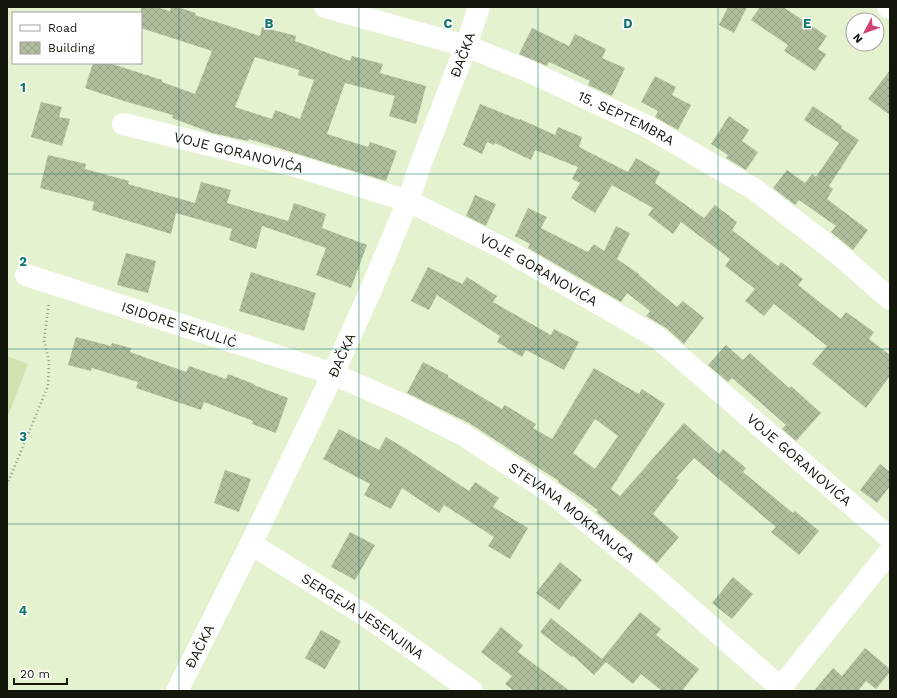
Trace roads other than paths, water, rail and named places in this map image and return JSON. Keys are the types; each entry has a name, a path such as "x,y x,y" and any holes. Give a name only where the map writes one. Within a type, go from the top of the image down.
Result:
{"street":[{"name":"15. SEPTEMBRA","path":"325,7 466,46 526,70 646,126 754,189 836,252 890,299"},
{"name":"ĐAČKA","path":"177,691 251,544 333,374 370,292 408,201 479,7"},
{"name":"VOJE GORANOVIĆA","path":"123,124 296,166 408,201 500,247 658,338 890,538"},
{"name":"ISIDORE SEKULIĆ","path":"26,275 333,374"},
{"name":"STEVANA MOKRANJCA","path":"333,374 408,407 465,436 553,494 653,576 780,690"},
{"name":"SERGEJA JESENJINA","path":"251,544 368,616 472,691"},
{"path":"780,690 890,551"}]}
